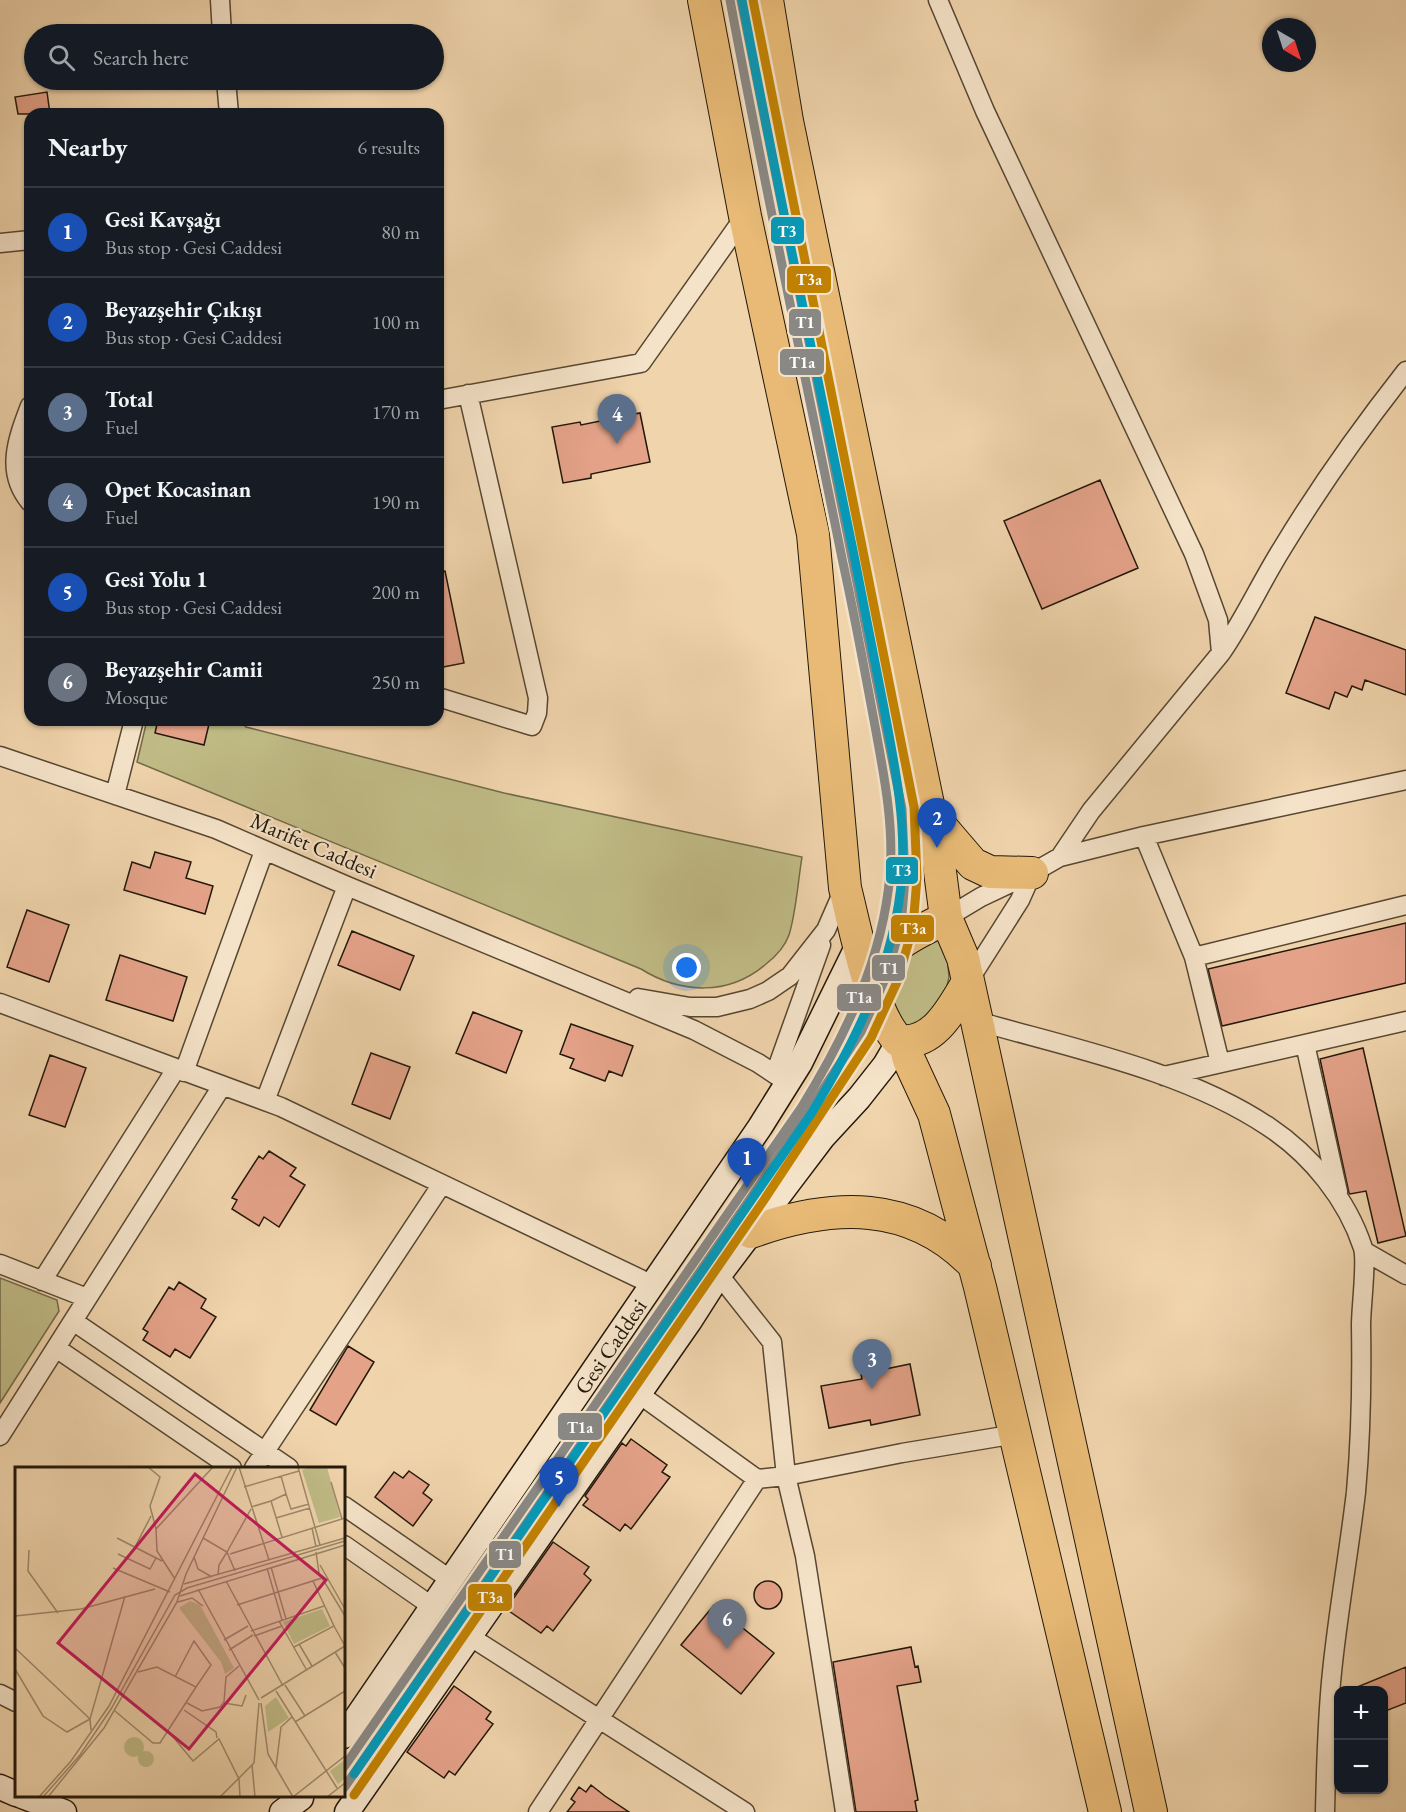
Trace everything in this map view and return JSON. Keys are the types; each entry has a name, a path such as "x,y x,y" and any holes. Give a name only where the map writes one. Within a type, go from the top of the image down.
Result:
{"highway":[{"path":"704,0 745,216 813,534 845,888 869,978 883,1017 893,1035 904,1047 934,1114 975,1266 1105,1812"},
{"path":"767,0 787,121 937,848 946,918 963,958 1151,1812"},
{"path":"930,814 973,864 990,872 1032,873"},
{"path":"869,978 880,962 902,940 946,918"},
{"path":"904,1047 937,1027 950,1011 968,981"},
{"path":"752,1232 774,1224 822,1214 844,1212 885,1215 903,1219 935,1233 975,1266"}],"main road":[{"name":"Gesi Caddesi","path":"345,1735 653,1285 781,1079 820,1024 859,943"},
{"path":"347,1812 689,1322 719,1275 823,1137 904,1047"},
{"path":"0,1787 15,1792"},
{"path":"30,1797 64,1812"}],"street":[{"path":"938,0 995,132 1194,554 1218,620 1221,653"},
{"path":"215,1 220,24"},
{"path":"227,90 228,108"},
{"path":"444,399 641,363 745,216"},
{"path":"0,243 24,241"},
{"path":"1060,857 1091,810 1221,653 1239,628 1259,588 1304,511 1406,371"},
{"path":"444,699 532,726 537,713 538,698 468,394"},
{"path":"24,425 15,463 8,479 24,494"},
{"path":"115,795 132,726"},
{"name":"Marifet Caddesi","path":"0,756 216,829 347,886 604,992"},
{"path":"946,918 981,897 1060,857 1144,836 1406,780"},
{"path":"1144,836 1194,957 1220,1064"},
{"path":"42,1281 180,1070 264,851"},
{"path":"968,981 1020,900 1032,873"},
{"path":"265,1101 347,886"},
{"path":"604,992 727,1046 781,1079 826,930 845,888"},
{"path":"1194,957 1406,905"},
{"path":"604,992 690,1007 731,1005 768,991 790,976 826,930"},
{"path":"0,1003 281,1107 653,1285"},
{"path":"976,1021 1164,1076 1220,1100 1268,1126 1306,1158 1323,1177 1340,1200 1356,1231 1364,1251 1359,1445 1350,1544 1332,1671 1326,1743 1325,1812"},
{"path":"1164,1076 1406,1021"},
{"path":"1305,1044 1340,1200"},
{"path":"0,1436 222,1086"},
{"path":"255,1467 442,1184"},
{"path":"1364,1251 1406,1275"},
{"path":"0,1264 87,1298"},
{"path":"719,1275 772,1342 786,1476 805,1556 845,1812"},
{"path":"73,1321 288,1467"},
{"path":"56,1348 231,1467"},
{"path":"639,1394 758,1479 786,1476 1016,1434"},
{"path":"538,1812 758,1479"},
{"path":"345,1507 451,1580"},
{"path":"345,1546 433,1607"},
{"path":"469,1636 745,1812"},
{"path":"0,1694 15,1702"}],"shaded area":[{"path":"146,726 245,726 504,793 802,857 789,935 776,955 752,974 736,982 705,988 672,983 137,762"},
{"path":"938,938 947,955 949,977 945,995 921,1022 903,1027 881,970"},
{"path":"0,1278 57,1300 59,1311 0,1403"}],"building":[{"path":"47,92 49,108 24,108 24,114 18,114 15,97"},
{"path":"640,413 650,462 591,474 591,478 563,483 552,427 580,422 581,425"},
{"path":"1100,480 1138,568 1042,609 1004,521"},
{"path":"444,571 464,663 444,667"},
{"path":"1315,617 1406,650 1406,695 1365,680 1362,690 1352,686 1347,697 1335,692 1329,709 1286,693"},
{"path":"157,726 209,726 204,745 155,733"},
{"path":"155,852 191,862 186,878 213,886 205,914 124,890 132,862 150,868"},
{"path":"27,910 69,925 49,982 7,967"},
{"path":"1406,923 1406,983 1222,1026 1208,969"},
{"path":"352,931 414,956 400,990 338,965"},
{"path":"120,955 187,977 173,1021 106,1000"},
{"path":"473,1012 522,1031 506,1073 456,1053"},
{"path":"571,1024 633,1046 622,1076 609,1071 605,1081 570,1068 574,1059 560,1054"},
{"path":"1363,1048 1406,1236 1378,1243 1366,1191 1349,1193 1320,1059"},
{"path":"371,1053 410,1067 390,1119 352,1104"},
{"path":"50,1055 86,1068 65,1127 29,1115"},
{"path":"269,1151 296,1168 290,1176 305,1185 279,1227 264,1217 259,1226 232,1209 237,1200 232,1198 259,1156 263,1159"},
{"path":"179,1282 206,1299 201,1308 216,1317 190,1358 175,1349 170,1357 143,1340 148,1332 143,1329 169,1287 174,1290"},
{"path":"348,1346 374,1362 336,1425 310,1410"},
{"path":"910,1364 920,1415 871,1425 870,1420 829,1428 821,1386 862,1379 861,1374"},
{"path":"631,1439 667,1465 662,1472 670,1477 631,1529 625,1524 620,1531 583,1505 588,1499 585,1496 622,1443 626,1446"},
{"path":"409,1471 429,1485 423,1493 432,1500 413,1526 375,1497 394,1472 403,1478"},
{"path":"553,1542 589,1567 584,1574 591,1580 553,1631 547,1626 541,1633 506,1609"},
{"path":"768,1581 778,1585 782,1595 778,1605 768,1609 758,1605 754,1595 758,1585"},
{"path":"714,1605 774,1653 741,1694 681,1645"},
{"path":"911,1647 921,1682 897,1686 918,1800 915,1801 917,1812 856,1812 833,1662"},
{"path":"1406,1667 1406,1703 1388,1710 1388,1686 1360,1686"},
{"path":"454,1686 491,1712 486,1719 493,1724 455,1775 449,1771 444,1778 407,1752"},
{"path":"591,1785 629,1812 567,1812 575,1802 571,1799 579,1787 586,1792"}],"transit line":[{"name":"T1a","path":"345,1766 801,1108 847,1025 870,967 886,906 891,837 885,781 856,624 730,0"},
{"name":"T1","path":"345,1787 754,1193 861,1032 886,977 901,925 905,879 902,809 741,0"},
{"name":"T3","path":"354,1774 811,1114 858,1029 892,938 898,906 903,853 901,811 895,769 742,0"},
{"name":"T3a","path":"354,1795 764,1200 871,1038 897,982 913,927 917,878 914,807 753,0"}],"place":[{"name":"Opet Kocasinan","path":"617,444"},
{"name":"Beyazşehir Çıkışı","path":"937,848"},
{"name":"Gesi Kavşağı","path":"747,1188"},
{"name":"Total","path":"872,1389"},
{"name":"Gesi Yolu 1","path":"559,1507"},
{"name":"Beyazşehir Camii","path":"727,1649"}]}
